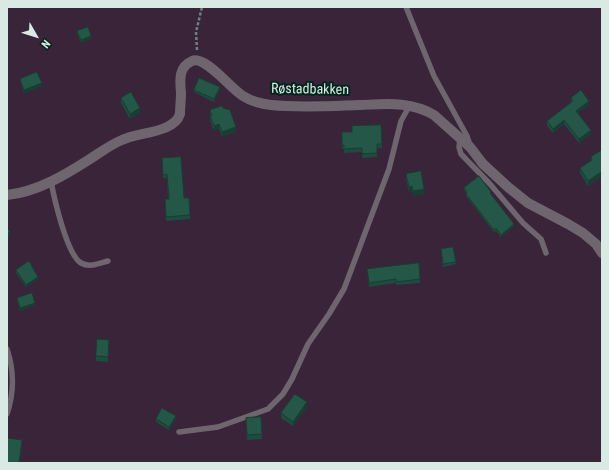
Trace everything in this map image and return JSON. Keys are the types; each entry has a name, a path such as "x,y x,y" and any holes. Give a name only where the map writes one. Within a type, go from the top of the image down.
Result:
{"street":[{"path":"7,195 19,194 51,181 90,159 112,144 138,134 164,129 173,125 178,120 180,114 180,75 186,65 192,60 199,60"},
{"name":"Røstadbakken","path":"199,60 208,65 242,95 260,103 272,105 312,106 387,103 410,105 427,111 434,115 460,140 470,147 483,164 508,187 528,203 583,233 596,244 602,253"}],"lane":[{"name":"Røstadbakken","path":"406,7 434,76 467,136 470,147"},
{"path":"179,432 218,427 268,409 283,394 292,379 308,344 333,309 344,289 388,170 401,121 410,105"},
{"path":"460,140 459,146 461,154 490,184 523,223 541,239 546,253"},
{"path":"51,181 63,228 73,252 80,263 90,266 108,260"},
{"path":"7,349 11,366 13,390 7,414"}],"path":[{"path":"199,60 197,54 196,32 202,7"}],"shaded area":[{"path":"7,7 602,7 602,463 7,463"}],"building":[{"path":"88,27 91,36 81,40 77,31"},
{"path":"37,72 42,83 24,90 20,79"},
{"path":"199,78 220,87 214,99 194,90"},
{"path":"581,90 589,101 576,111 591,130 579,139 564,120 553,129 547,121 573,101 571,98"},
{"path":"131,92 140,108 130,114 121,98"},
{"path":"222,106 223,108 230,110 236,127 222,132 219,124 214,126 210,116 212,116 210,110"},
{"path":"381,125 382,144 377,144 377,153 362,154 362,148 344,149 344,145 342,145 342,132 352,132 352,126"},
{"path":"602,150 602,174 601,172 588,181 580,168 592,160 591,157"},
{"path":"181,157 184,198 189,198 190,215 166,217 165,199 169,199 167,174 163,175 162,158"},
{"path":"421,171 424,189 413,191 412,186 409,187 406,174"},
{"path":"479,176 514,224 501,235 496,228 494,230 466,194 467,192 464,188"},
{"path":"7,229 10,231 7,236"},
{"path":"453,247 456,262 443,264 441,249"},
{"path":"29,261 38,277 26,285 16,270"},
{"path":"419,263 420,279 396,282 396,279 369,283 367,269"},
{"path":"32,293 35,303 20,308 17,298"},
{"path":"97,339 109,340 108,357 96,356"},
{"path":"295,394 307,402 293,422 281,413"},
{"path":"162,408 176,416 169,427 156,419"},
{"path":"261,417 262,434 247,435 246,418"},
{"path":"7,438 22,440 19,463 7,463"}]}
